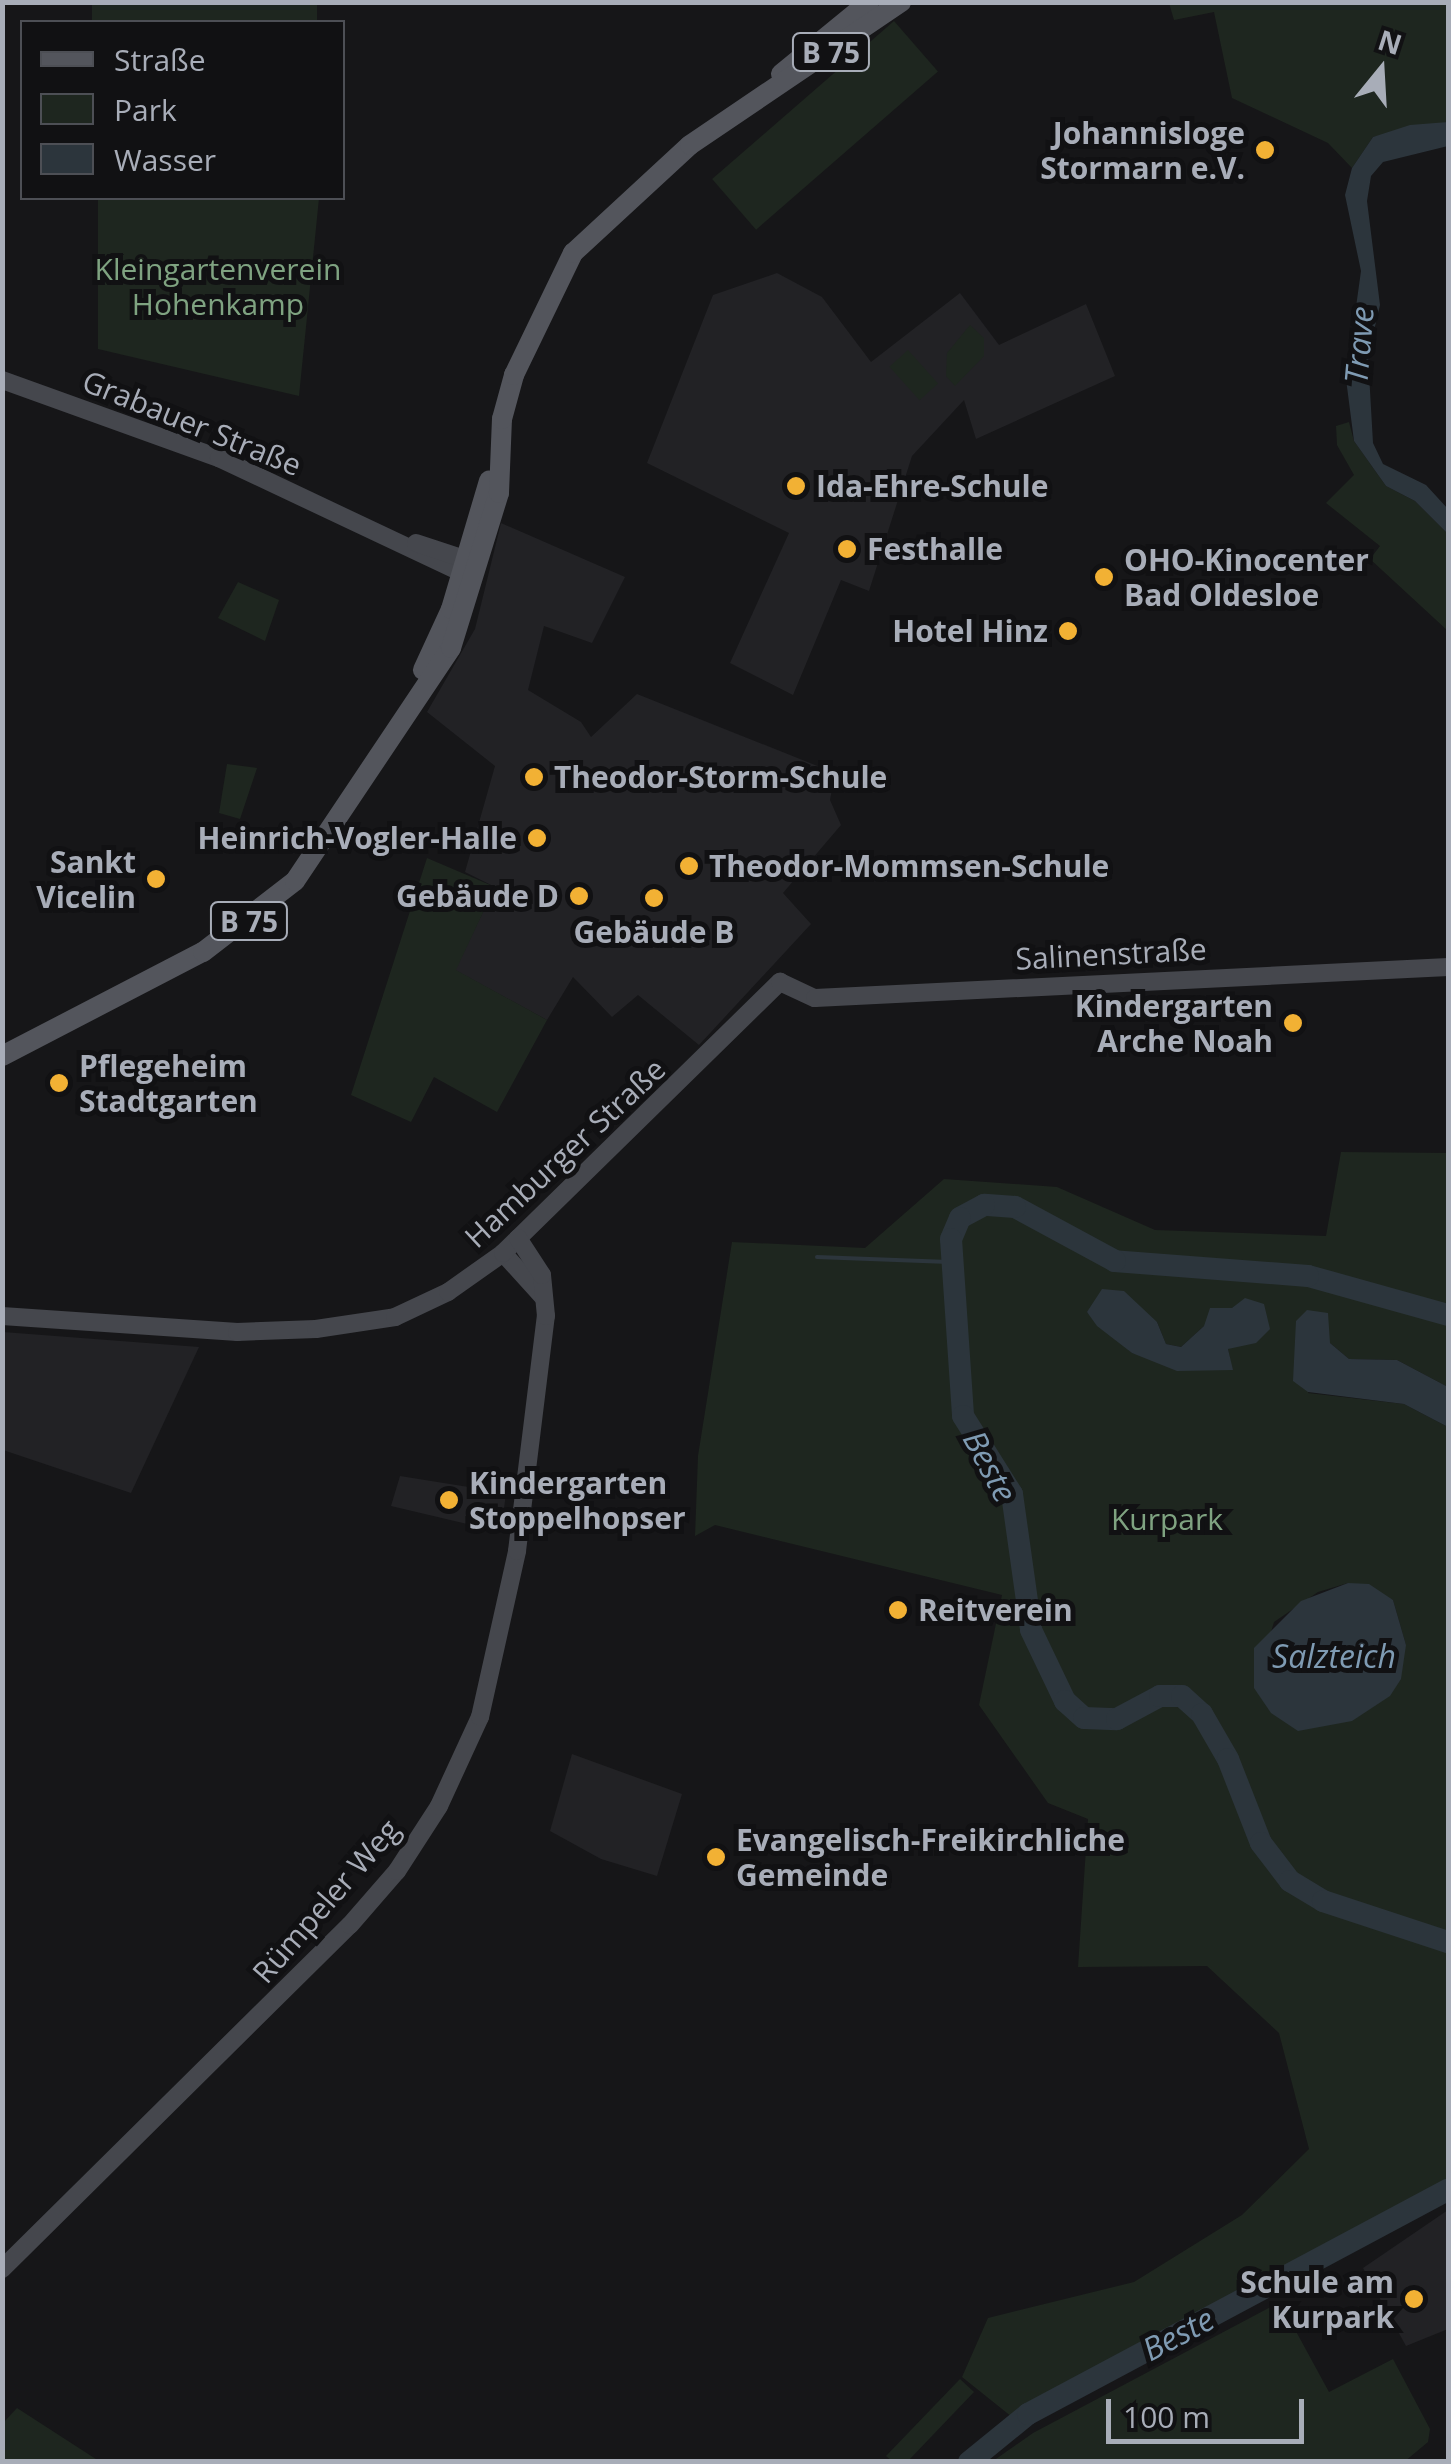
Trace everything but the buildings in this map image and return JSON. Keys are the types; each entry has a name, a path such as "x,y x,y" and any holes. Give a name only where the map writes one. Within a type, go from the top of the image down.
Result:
{"main road":[{"name":"B 75","path":"2,1056 203,952 256,917 296,881 340,823 451,648 470,569 498,493 499,461 514,375 573,254 630,193 758,96 869,2"},
{"name":"B 75","path":"758,96 901,2"}],"street":[{"name":"Grabauer Straße","path":"2,380 219,458 358,524 470,569"},
{"name":"Salinenstraße","path":"780,982 815,998 1448,967"},
{"name":"Hamburger Straße","path":"2,1316 152,1328 316,1330 395,1316 448,1292 502,1253 780,982"},
{"name":"Rümpeler Weg","path":"2,2269 350,1925 398,1871 439,1806 480,1717 508,1612 542,1362 542,1275 518,1238"},
{"path":"502,1253 543,1297"}],"shaded area":[{"name":"Ida-Ehre-Schule","path":"777,273 822,297 871,362 960,293 999,345 1086,304 1115,376 976,439 964,400 912,456 869,591 841,580 793,695 730,663 789,533 647,463 713,295"},
{"path":"501,523 625,577 592,643 544,626 528,690 581,722 591,737 637,694 835,773 830,800 841,825 783,893 811,924 699,1045 638,995 612,1017 573,977 547,1020 455,970 495,887 465,872 495,766 427,712 475,629"},
{"path":"3,1332 199,1347 131,1493 3,1450"},
{"name":"Kindergarten Stoppelhopser","path":"400,1476 506,1493 501,1532 391,1506"},
{"path":"572,1754 682,1794 657,1876 601,1859 550,1831"},
{"name":"Schule am Kurpark","path":"1448,2210 1448,2329 1406,2346 1363,2268"}],"green space":[{"path":"92,3 317,3 317,20 92,20"},
{"path":"1169,3 1448,3 1448,122 1373,137 1352,168 1328,143 1232,98 1214,12 1174,20"},
{"path":"894,21 938,72 756,230 712,179"},
{"name":"Kleingartenverein Hohenkamp","path":"98,200 319,200 299,396 98,349"},
{"path":"970,325 984,338 984,356 955,386 946,376 947,353"},
{"path":"908,350 938,383 920,400 889,367"},
{"path":"1349,422 1354,441 1386,486 1415,501 1448,534 1448,631 1370,559 1380,546 1326,503 1354,475 1337,445 1336,426"},
{"path":"238,582 279,600 265,641 218,618"},
{"path":"227,764 257,768 240,819 219,813"},
{"path":"427,858 495,887 456,970 547,1020 497,1112 434,1077 411,1122 351,1095"},
{"name":"Kurpark","path":"1341,1152 1448,1153 1448,1387 1397,1360 1349,1359 1330,1343 1308,1393 1404,1404 1448,1427 1448,2190 1017,2421 962,2377 988,2318 1134,2282 1242,2215 1309,2149 1279,2033 1207,1966 1078,1967 1088,1819 1048,1803 979,1705 1002,1595 715,1525 695,1536 698,1456 732,1242 865,1248 944,1179 1057,1187 1155,1230 1326,1236","holes":["1087,1312 1157,1322 1166,1344 1181,1347 1204,1326 1241,1342 1228,1349 1232,1370 1132,1353","1348,1583 1393,1600 1406,1645 1254,1688 1274,1622 1318,1592"]},
{"path":"1280,2302 1329,2392 1393,2359 1430,2429 1428,2442 1404,2462 993,2461 1033,2433"},
{"path":"960,2379 974,2392 908,2461 892,2461 886,2456"},
{"path":"17,2408 99,2461 3,2461 3,2423"}],"water":[{"name":"Trave","path":"1448,122 1448,146 1383,162 1371,176 1367,201 1380,305 1368,356 1373,443 1383,464 1426,485 1448,509 1448,534 1415,501 1386,486 1354,441 1346,379 1361,271 1345,195 1352,168 1373,137 1410,125"},
{"path":"1102,1289 1124,1291 1157,1322 1166,1344 1181,1347 1204,1326 1210,1308 1232,1308 1245,1298 1264,1304 1270,1329 1256,1343 1228,1349 1233,1370 1177,1371 1132,1353 1097,1326 1087,1312"},
{"path":"1307,1310 1328,1313 1330,1343 1349,1359 1397,1360 1448,1387 1448,1427 1404,1404 1308,1392 1293,1381 1296,1321"},
{"name":"Salzteich","path":"1348,1583 1369,1584 1393,1600 1406,1645 1401,1679 1390,1696 1352,1721 1298,1731 1271,1713 1254,1688 1254,1648 1301,1601"}],"waterway":[{"name":"Beste","path":"1448,1315 1308,1276 1115,1261 1015,1207 984,1205 960,1218 951,1239 963,1416 1012,1494 1031,1630 1065,1701 1084,1718 1117,1719 1160,1696 1182,1696 1202,1714 1228,1759 1261,1843 1290,1881 1323,1901 1448,1942"},
{"path":"817,1257 949,1262"},
{"name":"Beste","path":"969,2462 1028,2414 1448,2190"}],"place":[{"name":"Johannisloge Stormarn e.V.","path":"1265,150"},
{"name":"Ida-Ehre-Schule","path":"796,486"},
{"name":"Festhalle","path":"847,549"},
{"name":"OHO-Kinocenter Bad Oldesloe","path":"1104,577"},
{"name":"Hotel Hinz","path":"1068,631"},
{"name":"Theodor-Storm-Schule","path":"534,777"},
{"name":"Heinrich-Vogler-Halle","path":"537,838"},
{"name":"Theodor-Mommsen-Schule","path":"689,866"},
{"name":"Sankt Vicelin","path":"156,879"},
{"name":"Gebäude D","path":"579,896"},
{"name":"Gebäude B","path":"654,898"},
{"name":"Kindergarten Arche Noah","path":"1293,1023"},
{"name":"Pflegeheim Stadtgarten","path":"59,1083"},
{"name":"Kindergarten Stoppelhopser","path":"449,1500"},
{"name":"Reitverein","path":"898,1610"},
{"name":"Evangelisch-Freikirchliche Gemeinde","path":"716,1857"},
{"name":"Schule am Kurpark","path":"1414,2299"}]}
